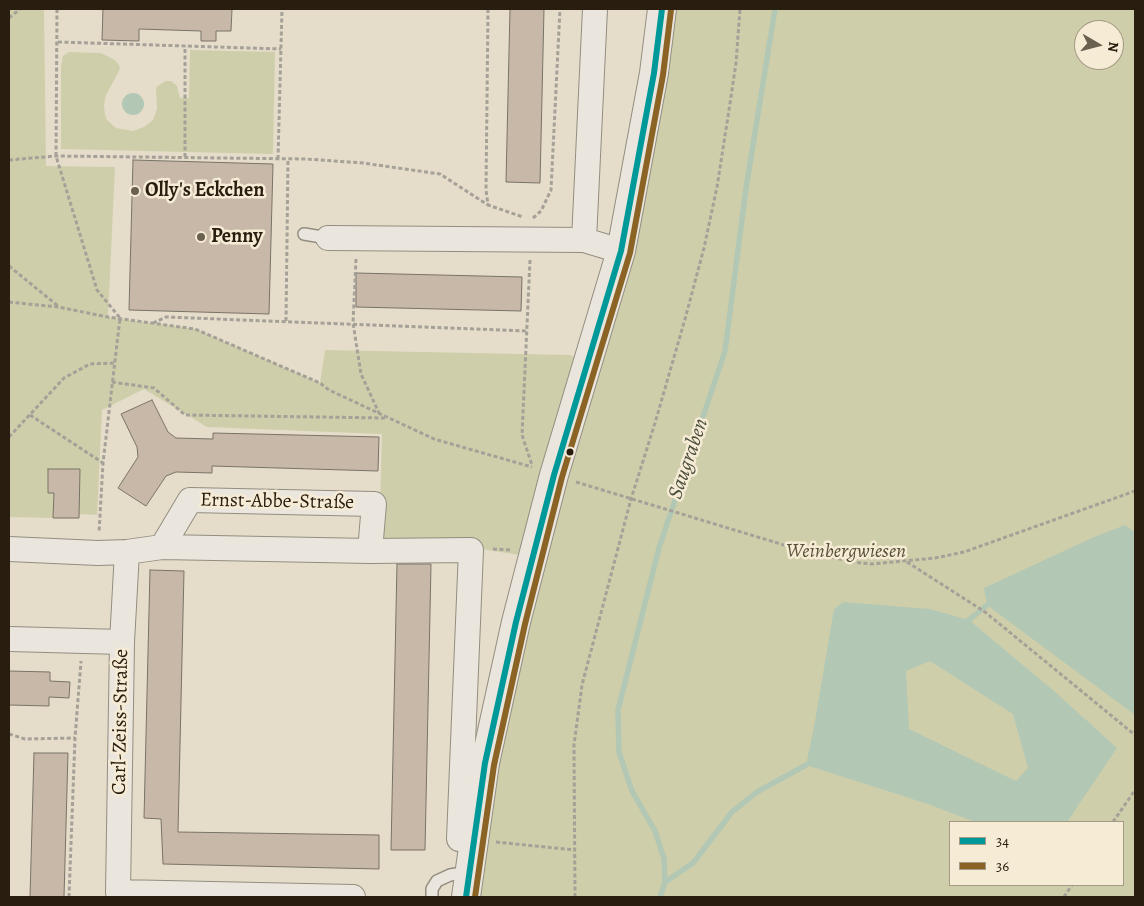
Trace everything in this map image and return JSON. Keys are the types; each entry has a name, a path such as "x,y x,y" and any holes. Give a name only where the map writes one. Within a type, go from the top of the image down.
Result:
{"street":[{"path":"584,240 595,9"},
{"path":"468,884 476,840 485,763 516,622 520,547 539,473 621,251 654,73 662,9"},
{"path":"328,238 584,240 621,251"},
{"name":"Ernst-Abbe-Straße","path":"162,547 190,500 374,504 370,551"},
{"path":"9,549 98,553 127,552 162,547 370,551 471,550 459,838 476,840"},
{"name":"Carl-Zeiss-Straße","path":"127,552 122,642 117,896 353,896"},
{"path":"9,639 122,642"}],"lane":[{"path":"304,234 328,238"},
{"path":"432,897 432,889 437,881 450,876 468,884"}],"path":[{"path":"9,18 20,9"},
{"path":"57,9 56,156 97,290 120,318 103,464 98,553"},
{"path":"278,159 282,9"},
{"path":"488,9 486,190 488,205"},
{"path":"9,160 56,156 185,157 364,163 440,174 488,205 530,220 542,211 551,190 560,9"},
{"path":"575,897 574,744 581,692 630,498 658,413 704,248 717,187 729,110 736,63 740,9"},
{"path":"58,42 281,48"},
{"path":"185,46 185,157"},
{"path":"286,321 288,159"},
{"path":"357,238 353,323 361,374 378,413"},
{"path":"530,239 522,435 539,473"},
{"path":"9,266 58,307"},
{"path":"9,302 58,307 108,317 195,329 320,383 329,390 434,439 539,473 630,498 794,548 852,562 872,564 906,562 964,552 1135,491"},
{"path":"153,323 166,317 526,330"},
{"path":"9,437 64,378 90,364 114,363"},
{"path":"112,382 154,388 184,416 388,418"},
{"path":"30,415 103,464"},
{"path":"471,554 479,549 520,547"},
{"path":"906,562 985,612 1135,735"},
{"path":"69,897 75,738 82,640"},
{"path":"9,734 25,739 75,738"},
{"path":"1114,821 1135,790"},
{"path":"476,840 575,850"},
{"path":"1064,897 1071,886"}],"green space":[{"path":"9,9 44,9 46,166 115,167 108,317 195,329 320,383 325,350 570,355 585,362 533,557 474,548 379,546 382,434 207,427 144,389 102,410 97,515 79,514 80,469 49,469 49,493 54,493 53,518 9,517"},
{"name":"Weinbergwiesen","path":"673,9 1135,9 1135,897 476,897 491,788"},
{"path":"190,50 275,52 273,154 61,149 61,67 63,56 69,52 101,53 115,60 120,67 106,95 105,115 107,120 116,128 133,131 144,127 153,120 157,109 156,88 159,85 166,81 171,81 177,86 180,98 189,98"}],"shaded area":[{"path":"133,93 141,96 144,104 141,112 133,115 125,112 122,104 125,96"},
{"path":"1125,525 1135,532 1135,715 987,605 984,588 1094,537"},
{"path":"843,602 930,609 969,620 1054,691 1117,748 1068,821 972,821 928,804 806,765 834,609","holes":["930,661 1013,714 1028,768 1016,781 909,729 906,671"]}],"building":[{"path":"103,9 232,9 231,31 216,31 216,41 201,41 201,31 139,29 139,41 102,40"},
{"path":"510,9 544,9 540,183 506,182"},
{"name":"Penny","path":"133,160 273,164 269,314 129,310"},
{"path":"356,273 522,277 521,311 356,307"},
{"path":"152,400 168,432 176,438 213,439 213,433 379,437 378,471 212,466 212,473 176,472 166,476 146,506 118,488 138,457 137,447 121,414"},
{"path":"48,469 80,469 79,518 53,518 54,493 48,493"},
{"path":"397,564 431,564 425,850 391,850"},
{"path":"150,570 184,571 178,832 379,835 379,869 163,864 161,819 144,818"},
{"path":"9,671 50,672 50,681 70,682 69,698 49,697 49,706 9,705"},
{"path":"34,753 68,753 64,897 30,897"}],"waterway":[{"name":"Saugraben","path":"660,897 665,882 664,859 655,831 632,791 619,752 618,710 659,548 725,351 746,188 775,9"},
{"path":"969,620 987,605"},
{"path":"665,882 693,863 732,812 757,792 806,765"}],"transit line":[{"name":"34","path":"466,897 485,763 516,622 554,475 621,251 654,73 662,9"},
{"name":"36","path":"475,897 494,765 525,624 562,477 630,253 663,75 671,10"}],"place":[{"name":"Olly's Eckchen","path":"135,191"},
{"name":"Penny","path":"201,237"}]}
